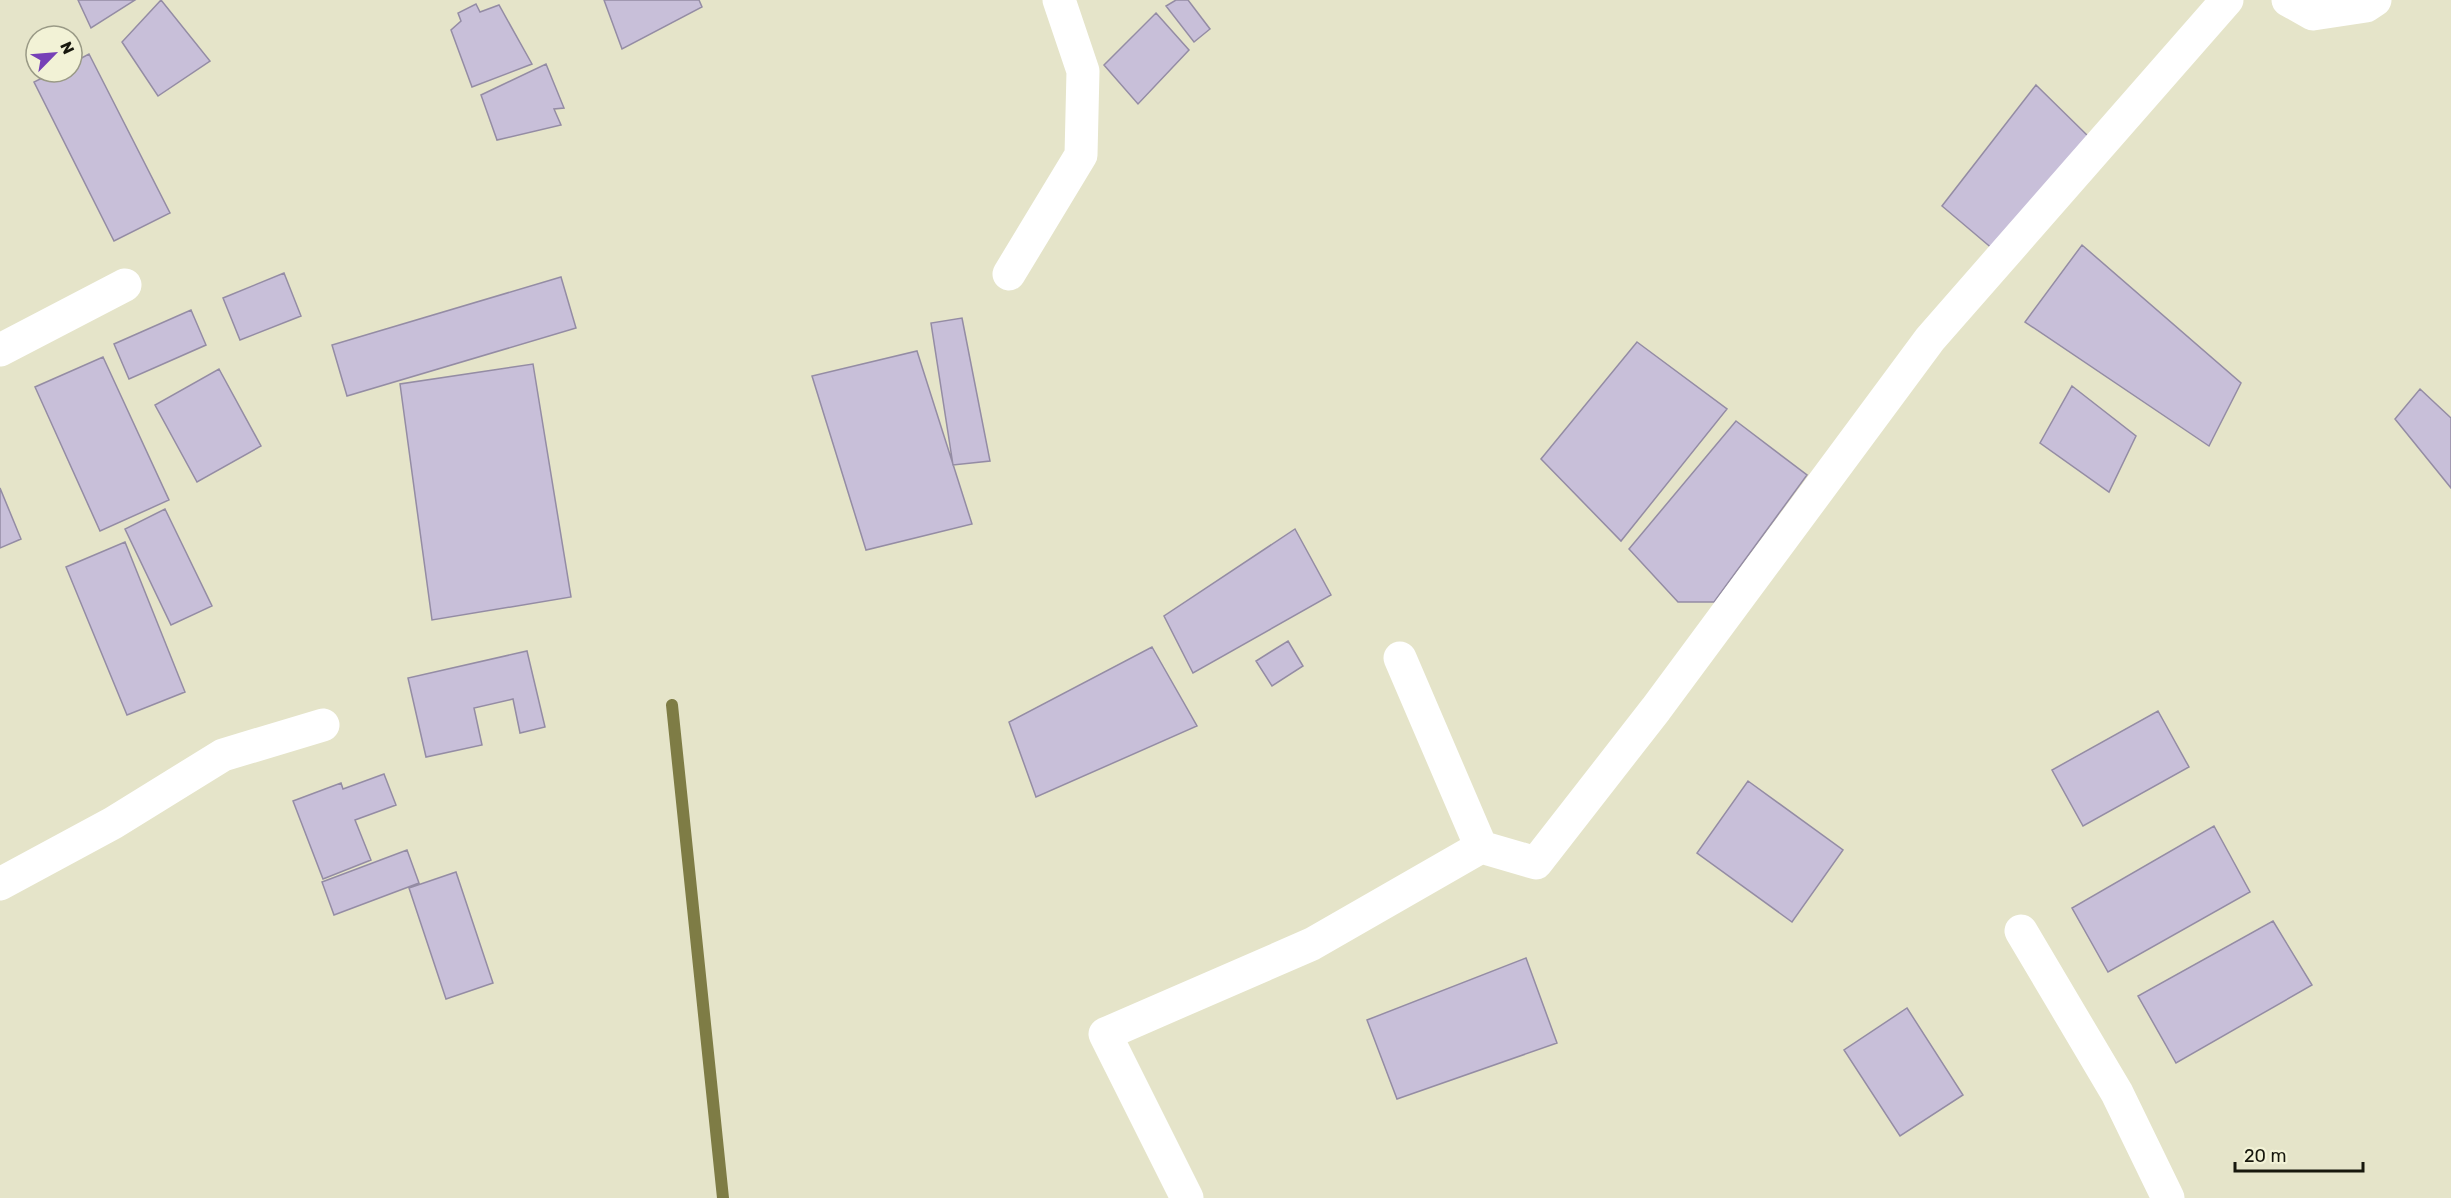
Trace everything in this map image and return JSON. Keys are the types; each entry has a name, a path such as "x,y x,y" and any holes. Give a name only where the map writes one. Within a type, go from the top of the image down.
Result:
{"street":[{"path":"1009,274 1081,155 1083,71 1059,0"},
{"path":"1187,1198 1105,1034 1312,944 1481,848 1536,863 1656,709 1930,339 2227,0"},
{"path":"2288,0 2313,14 2366,6 2375,0"},
{"path":"0,350 125,285"},
{"path":"1400,658 1481,848"},
{"path":"0,884 113,823 223,755 323,725"},
{"path":"2021,931 2116,1093 2168,1198"}],"building":[{"path":"78,0 135,0 91,28"},
{"path":"161,0 210,61 158,96 122,42"},
{"path":"604,0 699,0 702,7 622,49"},
{"path":"1176,0 1188,0 1210,29 1194,42 1166,6"},
{"path":"476,4 480,12 499,5 532,64 472,87 451,30 461,21 458,13"},
{"path":"1156,13 1189,50 1138,104 1104,65"},
{"path":"89,54 170,213 114,241 35,84 84,84 84,57"},
{"path":"546,64 564,108 554,109 561,125 497,140 481,95"},
{"path":"2036,85 2089,137 1994,250 1942,206"},
{"path":"2082,245 2241,383 2209,446 2025,322"},
{"path":"284,273 301,316 240,340 223,298"},
{"path":"561,277 576,328 347,396 332,345"},
{"path":"191,310 206,345 129,379 114,344"},
{"path":"962,318 990,461 953,465 931,323"},
{"path":"1637,342 1727,409 1621,541 1541,459"},
{"path":"917,351 972,524 866,550 812,376"},
{"path":"103,357 169,500 100,531 35,387"},
{"path":"533,364 571,597 432,620 400,384"},
{"path":"219,369 261,446 197,482 155,405"},
{"path":"2072,386 2136,436 2109,492 2040,443"},
{"path":"2420,389 2451,418 2451,488 2395,419"},
{"path":"1736,421 1807,475 1714,602 1678,602 1629,549"},
{"path":"0,488 21,539 0,548"},
{"path":"165,509 212,606 171,625 125,529"},
{"path":"1295,529 1331,595 1193,673 1164,616"},
{"path":"125,542 185,692 127,715 66,567"},
{"path":"1288,641 1303,666 1272,686 1256,661"},
{"path":"1152,647 1197,726 1036,797 1009,722"},
{"path":"527,651 545,727 520,733 513,699 474,708 482,745 426,757 408,678"},
{"path":"2158,711 2189,767 2083,826 2052,770"},
{"path":"384,774 396,805 355,820 371,860 323,879 293,801 341,783 343,789"},
{"path":"1748,781 1843,850 1792,922 1697,853"},
{"path":"2214,826 2250,892 2108,972 2072,908"},
{"path":"407,850 419,883 334,915 322,882"},
{"path":"456,872 493,983 446,999 409,888"},
{"path":"2273,921 2312,985 2176,1063 2138,996"},
{"path":"1526,958 1557,1043 1397,1099 1367,1020"},
{"path":"1907,1008 1963,1095 1900,1136 1844,1050"}],"waterway":[{"path":"672,705 723,1198"}]}
